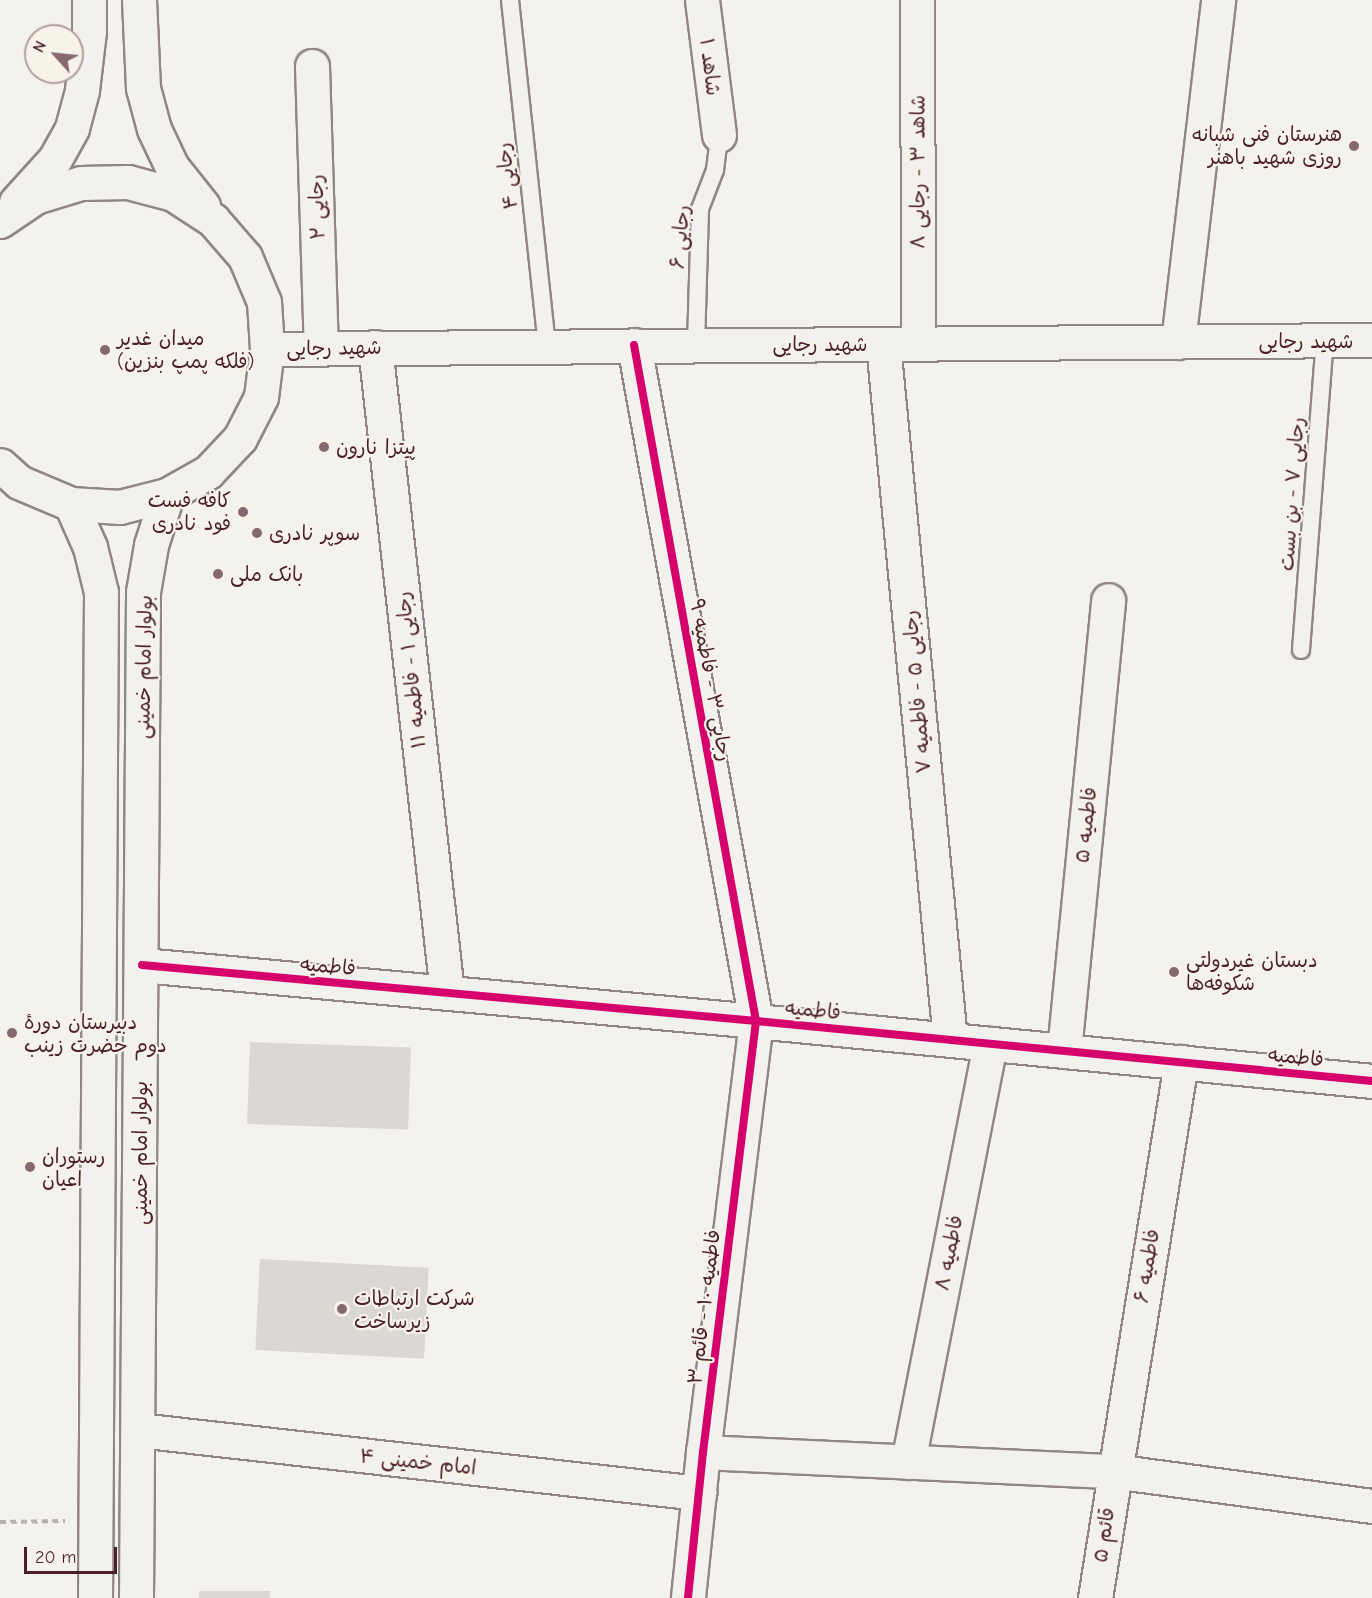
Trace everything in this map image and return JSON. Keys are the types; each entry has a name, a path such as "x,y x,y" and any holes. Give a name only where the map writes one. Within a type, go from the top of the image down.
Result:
{"street":[{"path":"0,220 55,159 72,128 82,90 89,31 89,0"},
{"path":"0,465 19,482 71,504 120,507 167,495 208,472 240,438 261,397 267,349 264,302 245,257 172,167 154,129 143,88 139,0"},
{"name":"شاهد ۱","path":"702,0 719,135"},
{"name":"شاهد ۳ - رجایی ۸","path":"917,0 918,343"},
{"path":"1178,342 1218,0"},
{"name":"رجایی ۲","path":"312,66 321,348"},
{"path":"0,220 35,197 81,183 128,182 173,194 213,219"},
{"name":"شهید رجایی","path":"267,349 1372,340"},
{"name":"رجایی ۵ - فاطمیه ۷","path":"884,344 950,1040"},
{"name":"رجایی ۳ - فاطمیه ۹","path":"634,345 756,1021"},
{"name":"رجایی ۱ - فاطمیه ۱۱","path":"375,347 447,993"},
{"name":"بولوار امام خمینی","path":"136,1598 144,592 151,545 167,495"},
{"path":"71,504 90,547 101,592 95,1598"},
{"name":"فاطمیه ۵","path":"1064,1051 1108,600"},
{"name":"فاطمیه","path":"142,965 756,1021 1372,1081"},
{"name":"فاطمیه ۱۰ - قائم ۳","path":"688,1598 703,1452 756,1021"},
{"name":"فاطمیه ۸","path":"908,1461 990,1044"},
{"name":"فاطمیه ۶","path":"1113,1471 1181,1062"},
{"name":"امام خمینی ۴","path":"138,1430 699,1493"},
{"path":"703,1452 1113,1471 1372,1506"},
{"name":"قائم ۵","path":"1095,1598 1113,1471"}],"lane":[{"name":"رجایی ۴","path":"510,0 547,347"},
{"name":"رجایی ۶","path":"696,345 700,209 715,170 719,135"},
{"name":"رجایی ۷ - بن بست","path":"1301,650 1325,340"}],"path":[{"path":"0,1522 95,1520"}],"building":[{"path":"250,1042 411,1048 408,1130 247,1124"},
{"name":"شرکت ارتباطات زیرساخت","path":"260,1259 429,1268 424,1359 255,1350"},
{"path":"199,1591 270,1591 270,1598 199,1598"}],"cycle path":[{"path":"634,345 756,1021 703,1452 688,1598"},
{"path":"142,965 756,1021 1372,1081"}],"place":[{"name":"هنرستان فنی شبانه‌ روزی شهید باهنر","path":"1354,146"},
{"name":"میدان غدیر (فلکه پمپ بنزین)","path":"105,350"},
{"name":"پیتزا نارون","path":"324,447"},
{"name":"کافه فست فود نادری","path":"243,512"},
{"name":"سوپر نادری","path":"257,533"},
{"name":"بانک ملی","path":"218,574"},
{"name":"دبستان غیردولتی شکوفه‌ها","path":"1174,972"},
{"name":"دبیرستان دورهٔ دوم حضرت زینب","path":"12,1033"},
{"name":"رستوران اعیان","path":"30,1167"},
{"name":"شرکت ارتباطات زیرساخت","path":"342,1309"}]}
